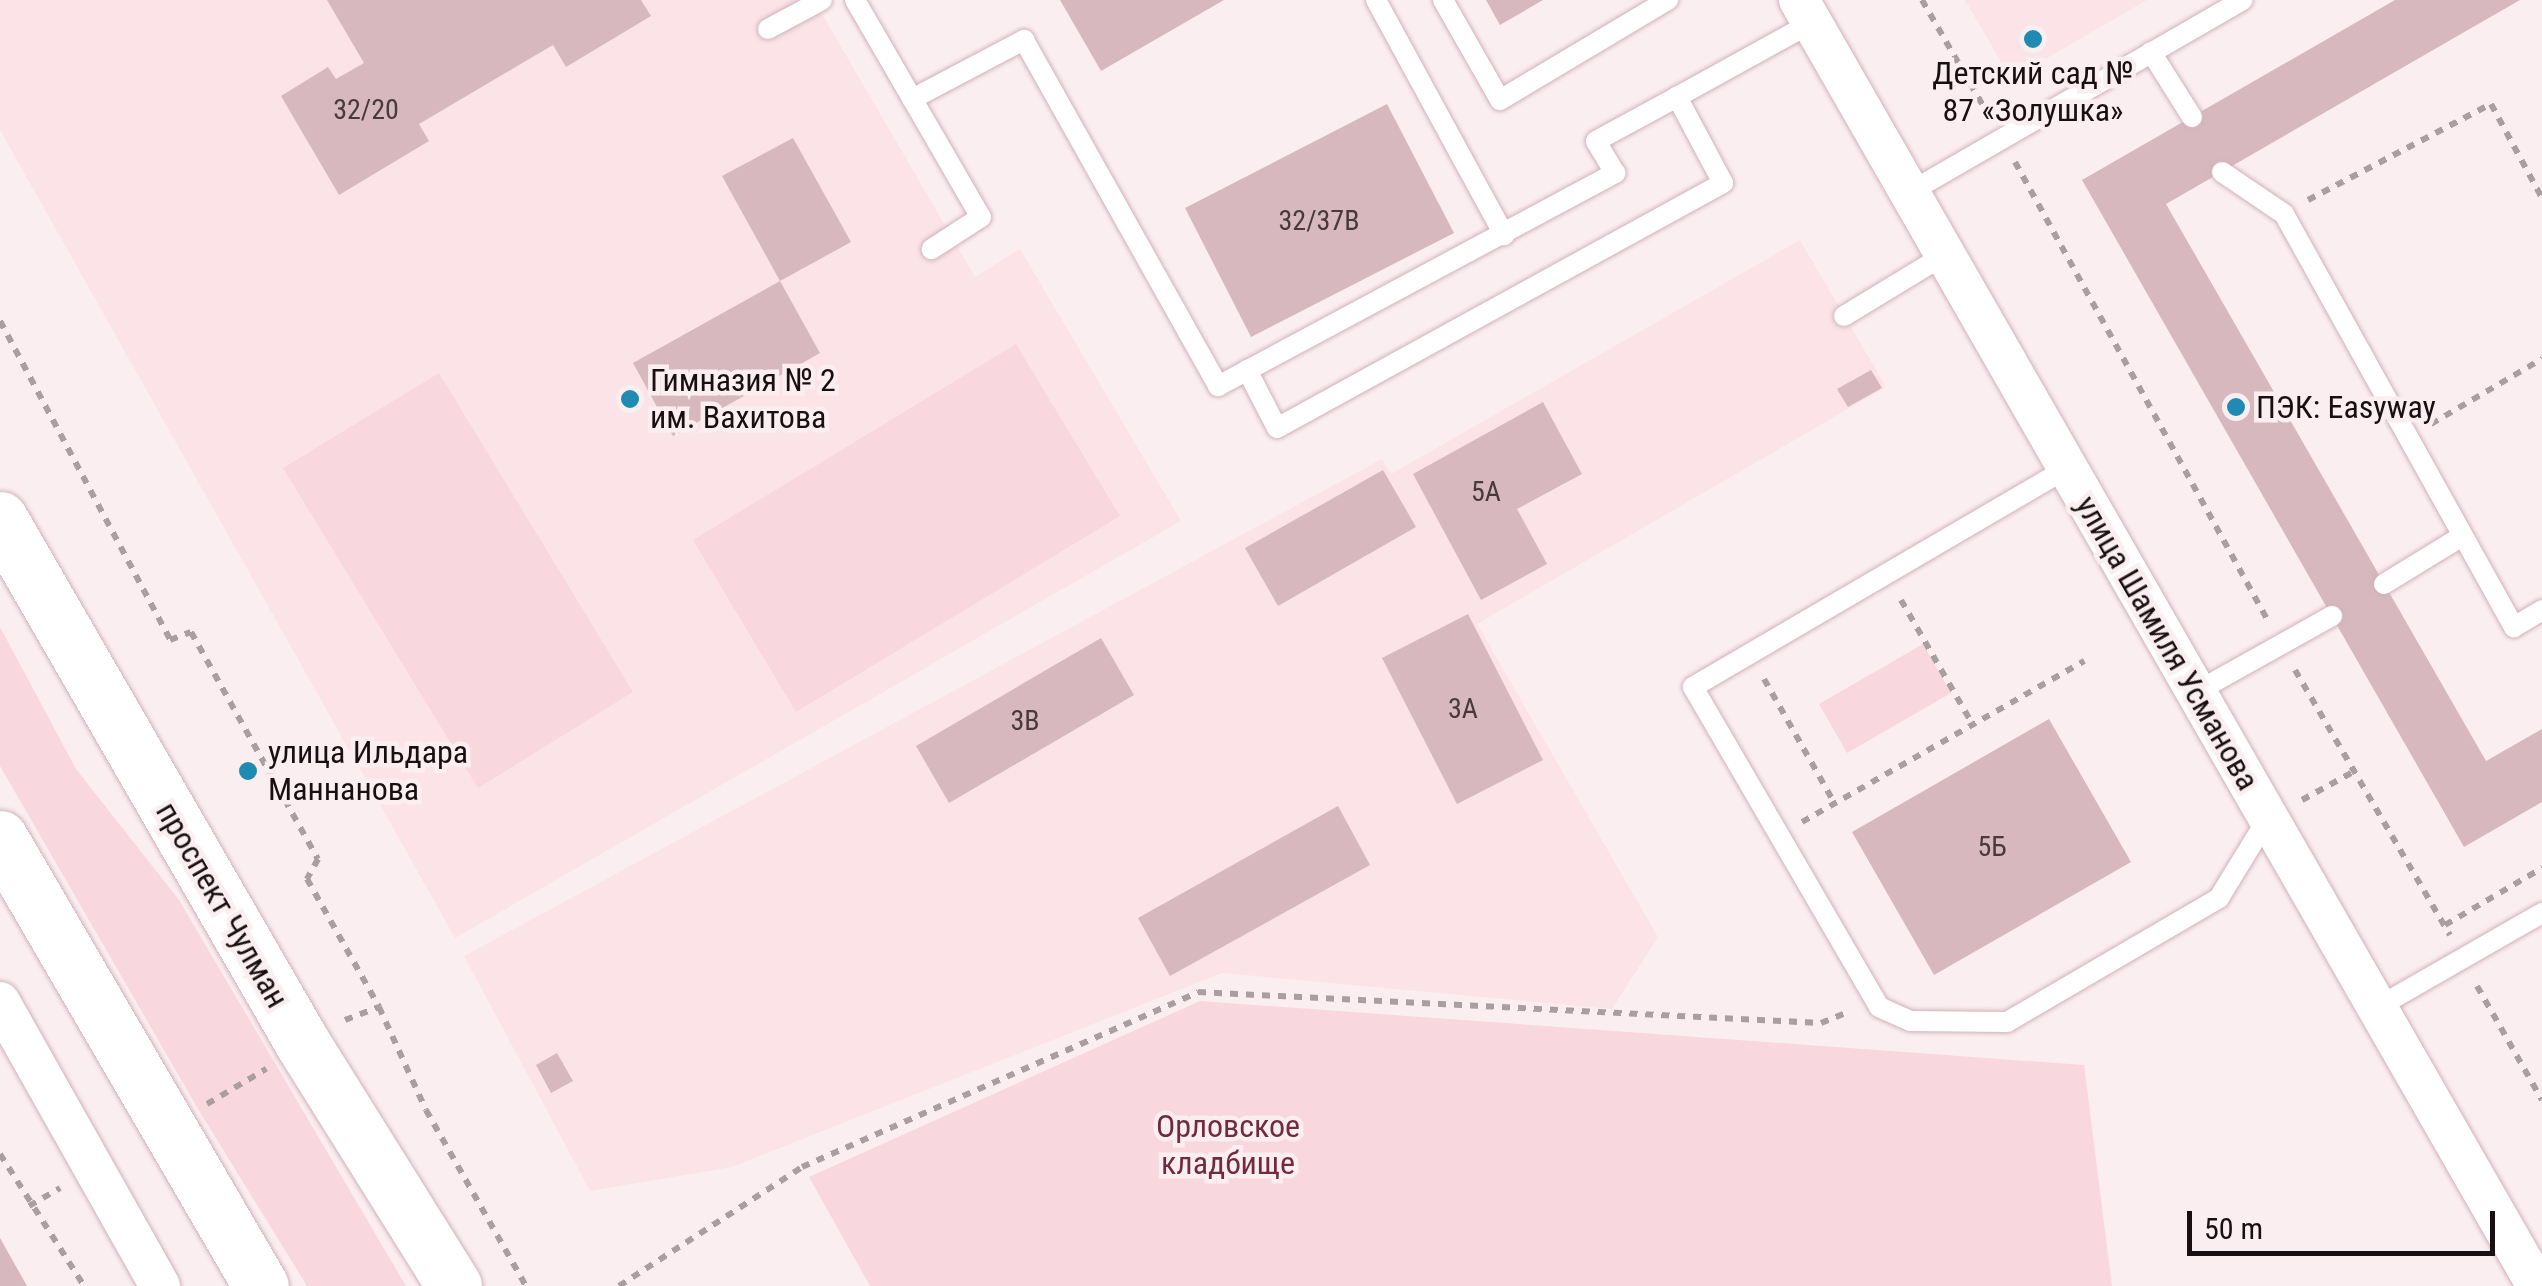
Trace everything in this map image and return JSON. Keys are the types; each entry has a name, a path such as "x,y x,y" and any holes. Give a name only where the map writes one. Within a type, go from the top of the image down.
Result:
{"main road":[{"name":"проспект Чулман","path":"0,519 294,1028 454,1286"},
{"path":"0,838 261,1286"}],"street":[{"name":"улица Шамиля Усманова","path":"1805,11 2537,1286"},
{"path":"0,1002 160,1286"}],"lane":[{"path":"768,29 822,0"},
{"path":"855,0 981,216 932,249"},
{"path":"1376,0 1504,235"},
{"path":"1443,0 1500,100 1668,0"},
{"path":"1910,192 2242,0"},
{"path":"912,100 1024,40 1218,386 1504,235 1614,172 1596,141 1677,98 1805,11"},
{"path":"2151,52 2192,116"},
{"path":"1247,370 1277,428 1723,183 1677,98"},
{"path":"2222,172 2284,214 2459,538 2514,627 2542,610"},
{"path":"1844,316 1946,254"},
{"path":"2066,469 1693,687 1879,1007 1910,1021 1986,1027 2219,898 2268,818"},
{"path":"2384,584 2459,538"},
{"path":"2196,692 2332,616"},
{"path":"2378,1007 2542,913"}],"path":[{"path":"1922,0 2280,644 2445,925 2542,1100"},
{"path":"2284,214 2491,104 2542,198"},
{"path":"0,322 170,640 191,632 310,843 318,859 307,879 380,1006 426,1110 526,1286"},
{"path":"2406,439 2542,360"},
{"path":"1886,574 1973,724"},
{"path":"1750,654 1835,804"},
{"path":"1780,836 2084,660"},
{"path":"2268,818 2354,772"},
{"path":"2445,925 2542,868"},
{"path":"619,1286 802,1167 1198,992 1820,1023 1838,1017"},
{"path":"350,1017 380,1006"},
{"path":"198,1109 271,1066"},
{"path":"0,1154 84,1286"}],"shaded area":[{"name":"Гимназия № 2 им. Вахитова","path":"0,0 814,0 975,277 1020,249 1181,521 455,938 0,130"},
{"name":"Детский сад № 87 «Золушка»","path":"1965,0 2147,0 2011,79"},
{"path":"1800,240 1886,387 1477,624 1658,937 1612,1009 1222,973 732,1167 590,1191 464,956 1382,459 1391,474"}],"green space":[{"path":"1016,344 1120,516 796,712 693,540"},
{"path":"439,373 633,692 478,788 283,468"},
{"path":"0,627 76,769 179,900 406,1286 307,1286 198,1109 0,766"},
{"path":"1923,644 1951,693 1847,753 1819,704"},
{"name":"Орловское кладбище","path":"1200,1001 2084,1065 2112,1286 870,1286 809,1177"}],"building":[{"path":"327,0 641,0 651,16 566,67 553,45 419,124 429,141 339,195 281,96 328,67 336,79 364,63"},
{"path":"1060,0 1224,0 1101,71"},
{"path":"1486,0 1543,0 1500,25"},
{"path":"2395,0 2520,0 2166,204 2486,761 2542,729 2542,802 2464,847 2082,180"},
{"path":"1387,104 1454,233 1251,337 1185,208"},
{"path":"793,138 851,242 780,281 722,176"},
{"path":"780,281 820,353 673,436 633,363"},
{"path":"1871,370 1882,388 1848,407 1837,389"},
{"path":"1543,402 1582,474 1517,509 1547,564 1481,600 1413,474"},
{"path":"1383,470 1416,527 1278,606 1245,548"},
{"path":"1468,614 1543,760 1457,804 1382,658"},
{"path":"1101,638 1134,695 949,803 916,746"},
{"path":"2049,719 2131,862 1934,975 1852,832"},
{"path":"1338,806 1370,865 1170,976 1138,918"},
{"path":"557,1053 573,1081 551,1093 536,1065"},
{"path":"0,1238 27,1286 0,1286"}],"place":[{"name":"Детский сад № 87 «Золушка»","path":"2033,39"},
{"name":"Гимназия № 2 им. Вахитова","path":"630,399"},
{"name":"ПЭК: Easyway","path":"2236,407"},
{"name":"улица Ильдара Маннанова","path":"248,771"}]}
